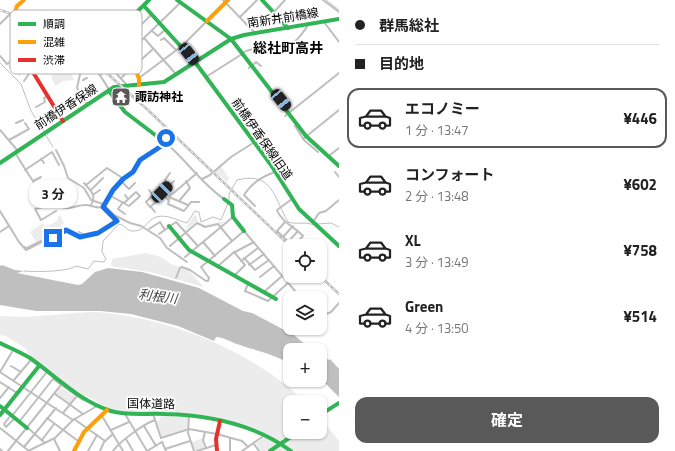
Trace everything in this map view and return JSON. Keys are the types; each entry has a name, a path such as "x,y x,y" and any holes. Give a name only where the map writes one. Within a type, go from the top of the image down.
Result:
{"street":[{"path":"16,10 24,0"},
{"path":"140,10 149,0"},
{"path":"240,17 257,0"},
{"path":"262,0 288,28"},
{"path":"274,12 286,0"},
{"path":"323,0 339,12"},
{"path":"176,74 144,38 181,1 231,39 318,152"},
{"path":"138,79 182,46 226,1 255,33"},
{"name":"前橋伊香保線旧道","path":"144,6 172,34 195,62 254,142 301,212 339,246"},
{"path":"142,24 152,14"},
{"path":"0,24 8,15 10,16"},
{"name":"南新井前橋線","path":"231,39 255,33 339,19"},
{"path":"324,22 339,42"},
{"path":"206,77 243,53 252,49 289,46 299,37 306,28 306,25"},
{"path":"152,30 158,36 166,28"},
{"path":"166,40 172,34"},
{"path":"161,40 164,37 176,50"},
{"name":"前橋伊香保線","path":"0,163 44,132 116,87 163,82 231,39"},
{"path":"142,58 153,49"},
{"path":"0,56 8,64 10,62"},
{"path":"251,66 257,62 261,66"},
{"path":"288,114 339,73"},
{"path":"24,81 28,74"},
{"path":"34,74 63,121"},
{"path":"80,74 77,88 88,105"},
{"path":"97,74 125,112 165,142 197,173 210,189 233,207 233,217 282,276 264,292"},
{"path":"116,74 127,86"},
{"path":"120,78 124,74"},
{"path":"137,74 139,85"},
{"path":"83,80 87,78"},
{"path":"36,107 44,102 44,98 48,96"},
{"path":"306,136 338,112"},
{"path":"288,114 306,136 322,152 339,164"},
{"path":"16,124 23,120"},
{"path":"9,140 29,129 25,123"},
{"path":"0,130 9,140 25,170 49,200 57,205 67,208 91,205 99,208 104,206 113,190 121,181 133,172 138,163 165,142"},
{"path":"306,136 339,164"},
{"path":"202,179 210,175 231,156 254,142"},
{"path":"330,155 339,148"},
{"path":"25,170 52,152 59,165"},
{"path":"41,159 44,163"},
{"path":"94,194 85,184 107,168 124,179"},
{"path":"255,206 244,195 250,185 260,178 275,172"},
{"path":"335,172 339,178"},
{"path":"169,185 164,180 170,173"},
{"path":"197,173 186,181 169,199 169,206 183,211 190,202 199,202"},
{"path":"90,190 102,179 97,175"},
{"path":"33,181 41,177"},
{"path":"121,181 128,189 135,183"},
{"path":"155,212 146,202 162,192 174,181"},
{"path":"178,201 190,188 186,181"},
{"path":"57,183 67,195"},
{"path":"91,205 94,194 100,190"},
{"path":"149,190 158,201 151,207"},
{"path":"57,205 73,191"},
{"path":"111,196 123,203 129,206 140,196 136,192 123,203 118,209 125,214"},
{"path":"162,192 169,199 188,205"},
{"path":"124,195 128,199"},
{"path":"292,199 277,210 285,222 299,231 303,237 301,239"},
{"path":"49,200 43,207 35,209 41,220 56,211"},
{"path":"316,224 318,214 339,200"},
{"path":"0,211 19,242 26,250 65,230 80,237 101,232 117,221 104,206"},
{"path":"185,258 233,217"},
{"path":"149,229 160,222 165,230"},
{"path":"159,234 176,222 198,246"},
{"path":"285,222 277,230 283,237 293,226"},
{"path":"170,246 197,223 204,227 217,224 232,241"},
{"path":"0,232 9,226"},
{"path":"170,226 178,238 192,252 274,298"},
{"path":"176,278 180,268 182,267 208,281 209,278 201,267 244,231"},
{"path":"291,239 299,231"},
{"path":"80,232 86,236"},
{"path":"203,242 215,256"},
{"path":"218,266 234,252 254,242"},
{"path":"241,261 258,248"},
{"path":"234,252 245,266 234,276"},
{"path":"249,265 264,254"},
{"path":"244,258 254,270 269,260"},
{"path":"260,277 274,266"},
{"path":"249,284 245,291 251,295 268,301 274,298 288,283 295,291"},
{"path":"327,313 331,312 339,303"},
{"name":"国体道路","path":"0,343 31,359 77,394 107,410 125,414 189,415 220,421 265,435 291,451"},
{"path":"12,352 0,372 63,413 88,427 105,441"},
{"path":"14,380 30,361"},
{"path":"11,366 21,372"},
{"path":"0,414 39,366"},
{"path":"12,416 7,427 4,425 46,373"},
{"path":"19,422 53,379 83,400"},
{"path":"0,382 18,392"},
{"path":"8,451 61,385"},
{"path":"0,398 9,387"},
{"path":"54,393 83,414"},
{"path":"63,413 76,396"},
{"path":"327,412 339,404"},
{"path":"0,406 45,443"},
{"path":"0,428 28,451 54,439 74,419 97,406"},
{"path":"24,447 56,408"},
{"path":"74,451 78,441 88,427 107,410"},
{"path":"125,414 148,451 162,442"},
{"path":"153,414 165,450 190,441"},
{"path":"189,415 188,429 190,441 194,451"},
{"path":"102,416 123,451"},
{"path":"47,418 78,441"},
{"path":"113,451 119,444 135,432 155,420"},
{"path":"217,451 217,434 220,421"},
{"path":"110,430 129,422"},
{"path":"42,440 54,424"},
{"path":"144,426 156,446"},
{"path":"161,438 188,429 217,434 244,442 248,447"},
{"path":"205,432 203,440 206,448"},
{"path":"88,451 97,434"},
{"path":"100,451 105,441 113,434"},
{"path":"242,451 265,435"},
{"path":"230,438 230,451"},
{"path":"54,439 60,451"},
{"path":"126,439 133,451"},
{"path":"267,451 285,439"},
{"path":"270,451 288,439"},
{"path":"254,443 259,451"},
{"path":"197,451 216,445"}],"shaded area":[{"path":"55,74 72,74 74,80 63,81 55,86 51,76"},
{"path":"220,165 229,178 227,182 214,171"},
{"path":"60,215 64,223 61,226 64,228 58,233 36,242 30,232 43,223 45,227 57,221 57,218"},
{"path":"194,215 197,216 197,222 205,225 225,221 221,225 217,223 204,226 196,222 188,228 185,227 189,224"},
{"path":"146,253 161,257 171,264 188,270 204,287 150,272 111,266 112,259"},
{"path":"91,312 119,315 148,320 177,328 206,339 233,351 259,366 283,382 283,387 288,387 297,395 283,395 283,439 327,439 327,426 339,441 339,451 293,451 286,445 256,430 202,415 135,413 109,408 72,389 34,360 25,348 6,336 0,335 0,316 25,317"},
{"path":"61,387 75,396 70,404 56,394"},
{"path":"161,416 188,417 187,428 162,437 156,421 160,420"},
{"path":"265,437 288,451 260,451 256,443"},
{"path":"203,438 204,448 194,451 192,442"}],"water":[{"name":"利根川","path":"2,265 15,270 24,271 17,273 78,285 82,284 95,272 108,268 142,272 199,288 243,311 252,313 283,329 283,335 294,335 304,343 283,343 283,360 272,355 222,338 216,337 214,341 178,326 131,314 100,311 36,311 0,305 0,266"},
{"path":"327,359 330,359 339,369 339,397 327,385"}],"waterway":[{"path":"326,0 339,10"},
{"path":"0,63 10,73"},
{"path":"11,74 21,84 31,111 44,131"},
{"path":"45,134 53,147"},
{"path":"56,150 68,178 84,188 91,200 103,204 114,215 130,223 141,226 160,238 167,248 187,262"},
{"path":"229,200 229,194 237,180 249,178 258,179 271,189 288,222 314,225"},
{"path":"24,271 59,270 76,266 88,269 94,261 104,262 106,259 102,252 103,241 119,224 129,230 137,231 156,217 160,216 187,223 195,211 199,212 201,222 213,217 221,220 228,203"},
{"path":"110,225 118,217"},
{"path":"317,224 331,223 339,227"},
{"path":"60,232 65,229 79,236 86,235"},
{"path":"24,247 27,248 41,241"}],"railway":[{"path":"0,10 10,14"},
{"path":"108,74 149,111 283,239"},
{"path":"327,283 339,294"}],"traffic: fast":[{"path":"139,10 149,0"},
{"path":"177,0 231,39 244,35 339,19"},
{"path":"262,0 288,28"},
{"path":"144,6 195,62 271,165 299,209 339,246"},
{"path":"231,39 306,136 339,166"},
{"path":"0,163 114,87 164,82 231,39"},
{"path":"109,91 125,112 167,144"},
{"path":"224,199 232,205 233,217 244,231"},
{"path":"169,226 189,250 276,299"},
{"path":"0,343 30,358 78,395 99,407 117,413 182,415 215,419 262,434 291,451"},
{"path":"0,415 39,366"},
{"path":"327,411 339,403"},
{"path":"0,406 27,428"},
{"path":"270,451 288,439"}],"traffic: slow":[{"path":"16,10 17,6 24,0"},
{"path":"207,21 228,0"},
{"path":"137,74 139,85"},
{"path":"163,140 166,138 169,141 167,144"},
{"path":"74,451 84,432 107,410"}],"traffic: jam":[{"path":"34,74 63,121"},
{"path":"217,451 216,439 220,421"}],"place":[{"name":"諏訪神社","path":"121,97"}],"district":[{"name":"総社町高井","path":"288,48"}],"route":[{"path":"53,238 66,230 80,237 92,235 101,232 117,221 116,218 103,207 113,190 123,179 133,172 140,160 146,155 164,146 169,141 166,138"}]}
